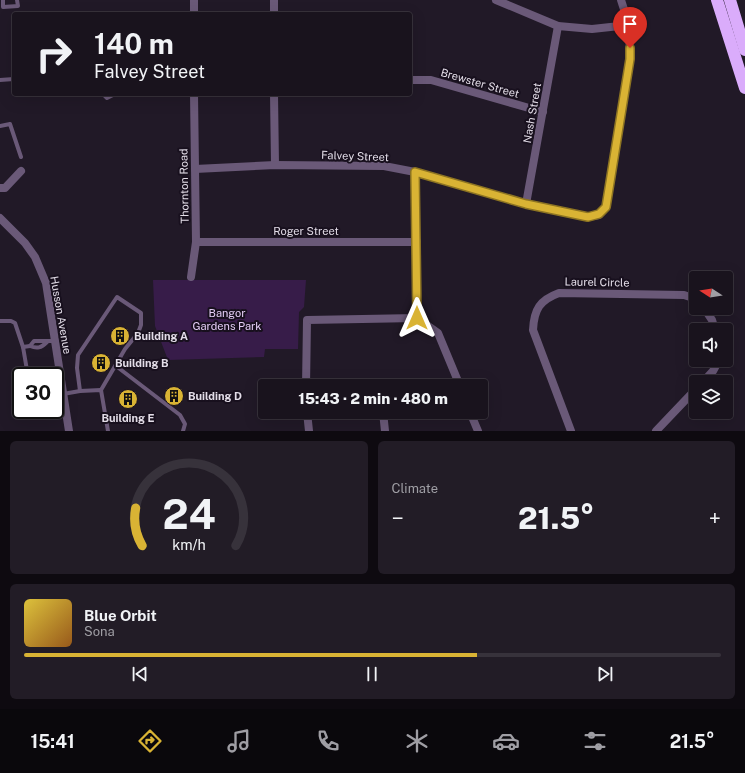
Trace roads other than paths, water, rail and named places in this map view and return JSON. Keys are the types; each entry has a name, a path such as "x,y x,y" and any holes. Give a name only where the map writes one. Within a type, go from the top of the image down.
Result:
{"highway":[{"path":"717,0 745,88"},
{"path":"730,0 745,50"}],"street":[{"path":"194,0 194,12"},
{"path":"274,0 274,12"},
{"path":"496,0 558,26 592,29 629,25"},
{"name":"Falvey Street","path":"195,169 275,165 384,166 415,172 526,204 588,217 599,214 606,207 630,59 629,25 621,0"},
{"name":"Nash Street","path":"526,204 558,26"},
{"name":"Brewster Street","path":"412,80 431,80 543,112"},
{"name":"Thornton Road","path":"191,277 196,242 194,96"},
{"path":"274,96 275,165"},
{"path":"0,188 5,188 20,171"},
{"path":"415,172 417,318"},
{"name":"Husson Avenue","path":"0,218 25,243 35,257 46,283 51,341 57,367"},
{"name":"Roger Street","path":"196,242 417,242"},
{"name":"Laurel Circle","path":"571,431 533,330 534,318 539,306 548,297 560,293 684,294 689,296"},
{"path":"306,379 308,320 417,318 438,333 457,379"},
{"path":"656,431 689,396"},
{"name":"Husson Avenue","path":"64,400 69,431"},
{"path":"308,419 309,431"},
{"path":"384,419 385,431"},
{"path":"473,419 478,431"}],"lane":[{"path":"3,0 3,7 18,6 17,0"},
{"path":"0,80 12,79"},
{"path":"0,126 10,124 21,157"},
{"path":"80,391 77,368 78,355 118,297 140,313 141,325 138,334 126,349 101,390 108,431"},
{"path":"0,321 11,321 15,323 23,346 26,367"},
{"path":"23,346 30,346 34,341 51,341"},
{"path":"116,366 180,415 185,424 183,431"},
{"path":"64,394 101,390"}],"place":[{"name":"Building A","path":"120,336"},
{"name":"Building B","path":"101,363"},
{"name":"Building D","path":"174,396"},
{"name":"Building E","path":"128,399"}],"park label":[{"name":"Bangor Gardens Park","path":"227,319"}]}
